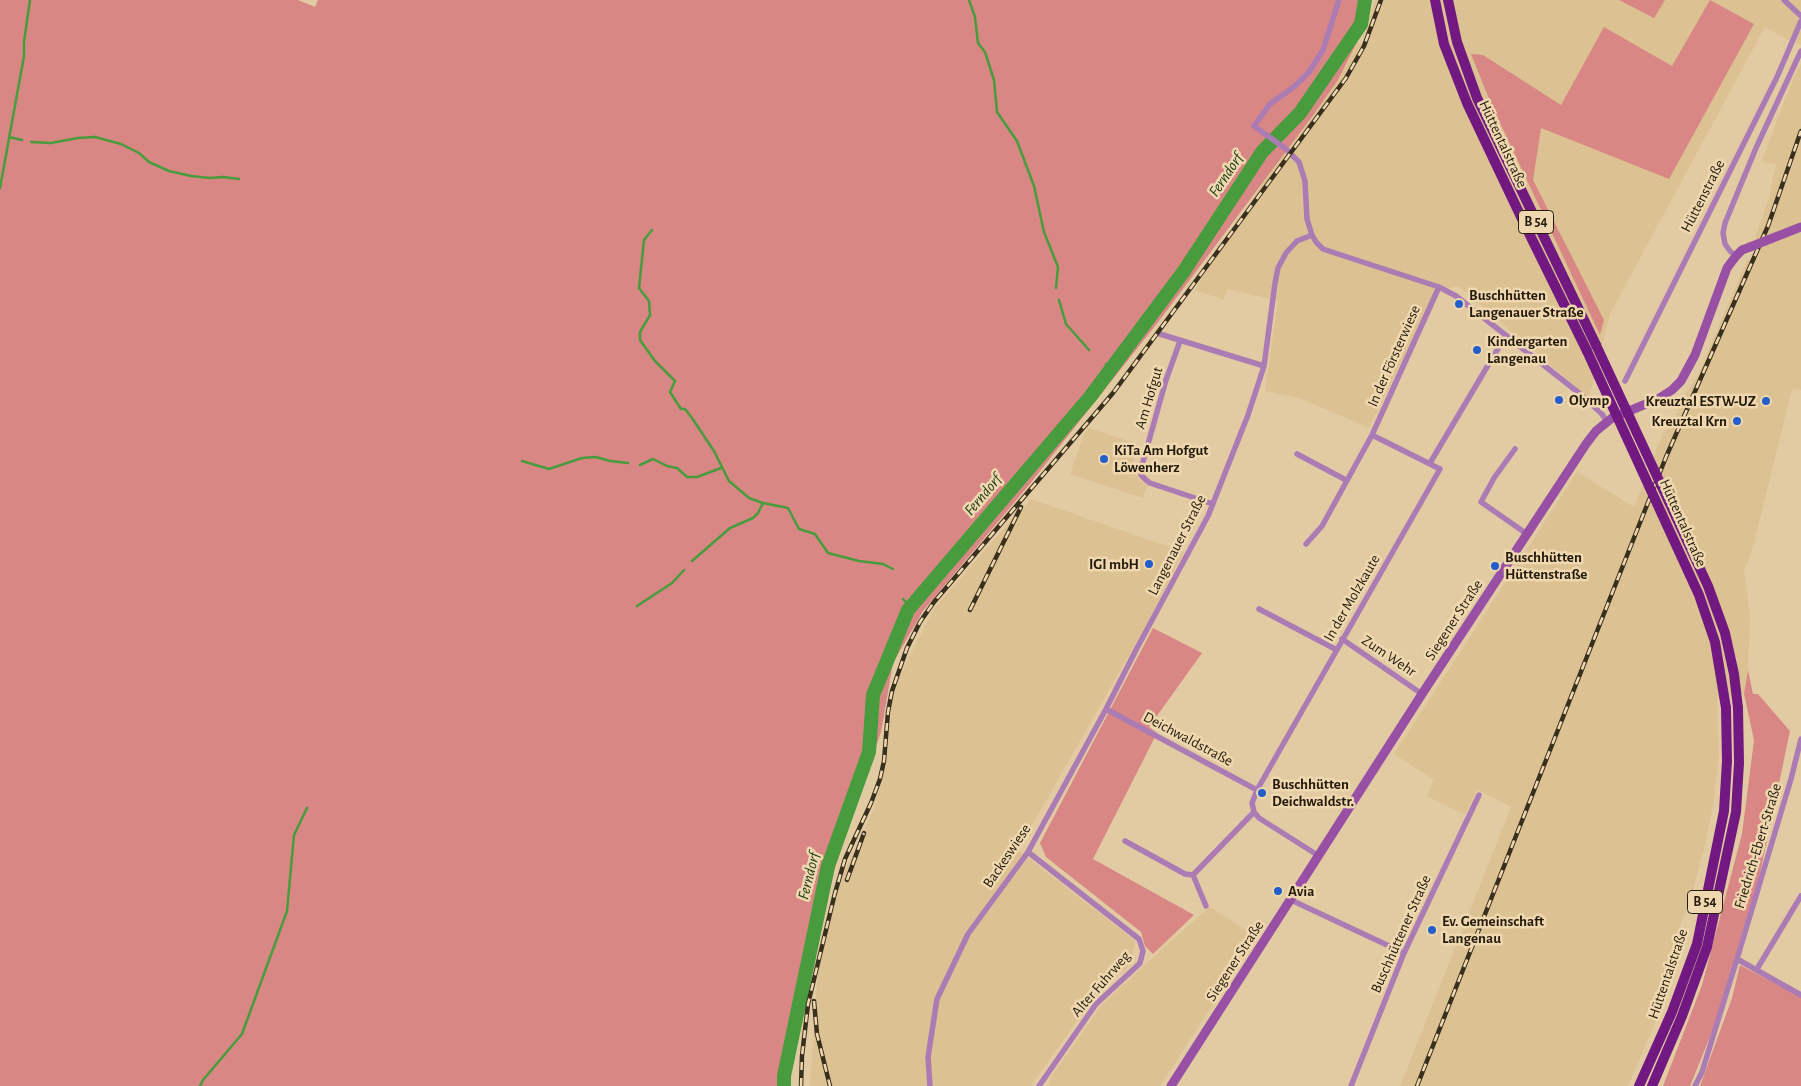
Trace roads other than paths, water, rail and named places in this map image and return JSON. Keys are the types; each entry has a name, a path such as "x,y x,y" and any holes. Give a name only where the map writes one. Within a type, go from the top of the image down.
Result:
{"highway":[{"name":"Hüttentalstraße","path":"1435,0 1444,44 1467,103 1523,221 1591,348 1708,586 1725,633 1734,674 1738,708 1739,764 1736,812 1707,947 1682,1016 1652,1086"},
{"name":"Hüttentalstraße","path":"1448,0 1457,42 1477,98 1591,348 1699,595 1715,642 1726,708 1727,761 1724,811 1697,944 1672,1012 1639,1086"}],"main road":[{"name":"Siegener Straße","path":"1171,1086 1422,694 1586,444 1607,422 1619,414 1658,399 1672,390 1681,380 1695,355 1727,268 1736,256 1742,250 1801,227"}],"street":[{"path":"1339,0 1323,50 1309,72 1295,86 1270,104 1254,126 1286,149 1299,162 1305,180 1307,219 1312,235 1323,249 1439,287 1456,296 1579,393 1602,414 1607,422"},
{"path":"1784,0 1801,16"},
{"name":"Hüttenstraße","path":"1625,381 1777,77 1801,21"},
{"name":"Hüttenstraße","path":"1736,256 1725,244 1724,223 1801,50"},
{"name":"Langenauer Straße","path":"1137,648 1203,526 1248,415 1264,366 1274,283 1278,268 1291,247 1304,237 1312,235"},
{"name":"In der Försterwiese","path":"1306,544 1322,526 1372,435 1439,287"},
{"path":"1160,334 1264,366"},
{"path":"1372,435 1430,463 1506,336"},
{"name":"Am Hofgut","path":"1180,341 1166,380 1141,469 1142,475 1150,483 1213,504"},
{"path":"1514,449 1494,478 1481,502 1527,534"},
{"path":"1298,454 1346,480"},
{"name":"In der Molzkaute","path":"1254,812 1252,803 1257,790 1440,469 1430,463"},
{"name":"Zum Wehr","path":"1260,609 1337,650"},
{"name":"Zum Wehr","path":"1342,639 1422,694"},
{"name":"Backeswiese","path":"930,1086 928,1057 937,999 968,934 1028,852 1106,710 1137,648"},
{"name":"Deichwaldstraße","path":"1106,710 1257,790"},
{"name":"Friedrich-Ebert-Straße","path":"1695,1086 1702,1072 1737,959 1801,739"},
{"name":"Buschhüttener Straße","path":"1351,1086 1404,953 1479,795"},
{"path":"1193,875 1254,812 1259,818 1319,856"},
{"path":"1125,841 1185,874 1193,875"},
{"name":"Alter Fuhrweg","path":"1028,852 1139,939 1143,951 1140,963 1096,1004 1039,1086"},
{"path":"1193,875 1206,906"},
{"path":"1757,969 1801,896"},
{"path":"1291,900 1404,953"},
{"path":"1737,959 1801,995"}],"waterway":[{"path":"0,188 24,56 30,0"},
{"path":"969,0 975,17 978,43 985,52 994,80 997,112 1017,141 1034,186 1044,232 1058,267 1056,288"},
{"name":"Ferndorf","path":"784,1086 784,1076 828,866 869,752 873,695 908,610 1090,397 1184,271 1262,152 1300,113 1361,24 1365,0"},
{"path":"9,137 22,140"},
{"path":"31,142 51,143 95,137 121,144 139,153 149,162 169,171 191,176 239,179"},
{"path":"652,230 644,240 639,288 649,301 650,315 640,332 640,340 655,361 675,381 670,392 681,409 685,409 692,418 714,451 729,481 749,498 788,508 799,529 815,534 828,553 859,561 883,564 893,569"},
{"path":"1059,300 1066,324 1089,350"},
{"name":"Ferndorf","path":"1106,364 1111,368"},
{"path":"522,461 549,469 582,458 596,457 628,463"},
{"path":"640,465 653,459 667,466 677,468 687,477 697,477 721,468"},
{"path":"692,561 730,528 753,518 763,503"},
{"path":"637,606 672,583 684,570"},
{"path":"903,599 910,607"},
{"path":"200,1086 242,1034 287,911 294,835 307,808"}],"railway":[{"path":"801,1086 802,1056 808,1004 835,893 845,859 880,779 884,761 888,712 892,691 907,648 920,622 934,602 1113,393 1346,78 1364,46 1381,0"},
{"path":"1417,1086 1666,457 1768,226 1801,131"},
{"path":"970,610 1021,507"},
{"path":"847,880 864,833"},
{"path":"814,1001 817,1034 830,1086"}],"place":[{"name":"Buschhütten Langenauer Straße","path":"1459,304"},
{"name":"Kindergarten Langenau","path":"1477,350"},
{"name":"Olymp","path":"1559,400"},
{"name":"Kreuztal ESTW-UZ","path":"1766,401"},
{"name":"Kreuztal Krn","path":"1737,421"},
{"name":"KiTa Am Hofgut Löwenherz","path":"1104,459"},
{"name":"IGI mbH","path":"1149,564"},
{"name":"Buschhütten Hüttenstraße","path":"1495,566"},
{"name":"Buschhütten Deichwaldstr.","path":"1262,793"},
{"name":"Avia","path":"1278,891"},
{"name":"Ev. Gemeinschaft Langenau","path":"1432,930"}]}
